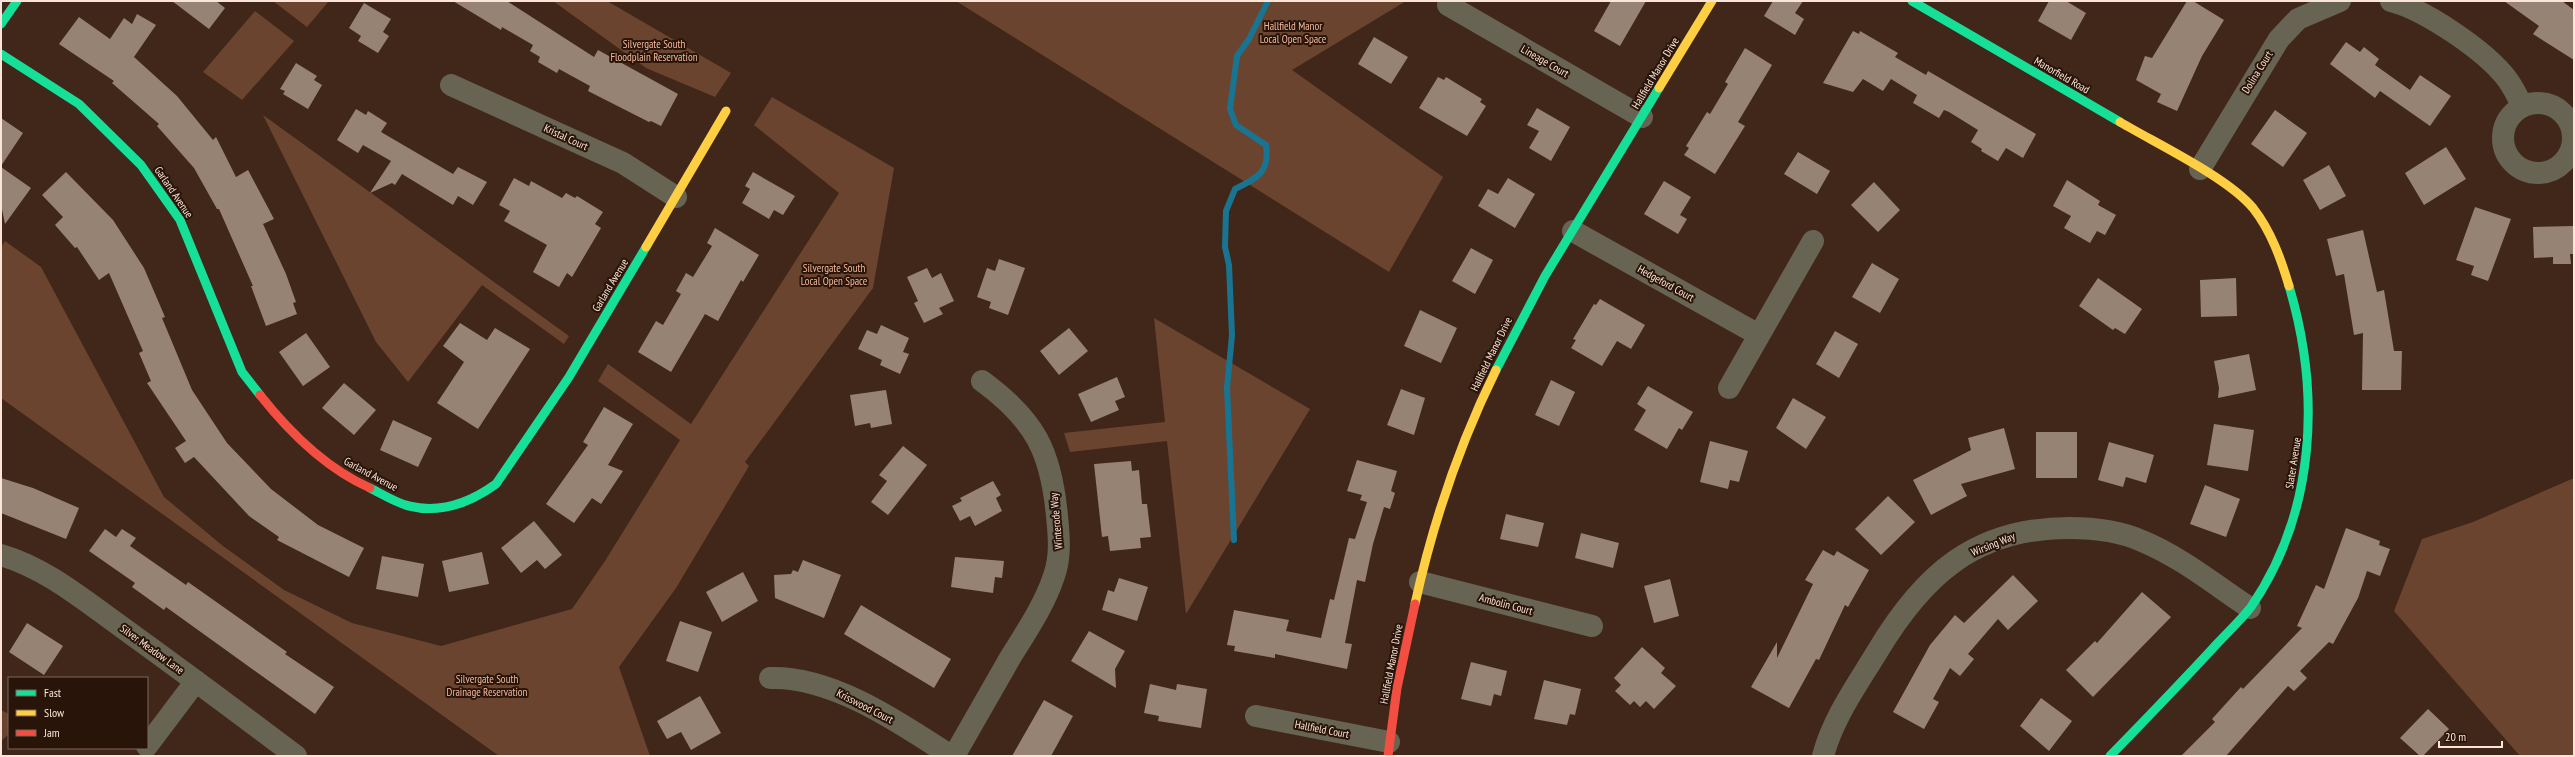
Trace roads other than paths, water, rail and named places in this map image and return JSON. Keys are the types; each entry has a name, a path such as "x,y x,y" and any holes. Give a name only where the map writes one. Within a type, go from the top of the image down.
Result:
{"street":[{"path":"1,24 17,1"},
{"name":"Hallfield Manor Drive","path":"1389,749 1401,668 1420,582 1440,508 1460,450 1489,382 1519,324 1573,231 1712,1"},
{"name":"Manorfield Road","path":"1912,1 2200,169"},
{"name":"Dolina Court","path":"2200,169 2279,39 2298,19 2340,1"},
{"path":"2391,1 2422,13 2481,53 2508,80 2522,106"},
{"name":"Lineage Court","path":"1448,5 1642,117"},
{"name":"Garland Avenue","path":"1,54 79,104 141,165 180,220 242,372 286,428 333,467 358,483 409,506 450,507 480,496 496,484 522,450 569,377 726,111"},
{"name":"Kristal Court","path":"451,85 623,163 676,197"},
{"name":"Slater Avenue","path":"2110,756 2199,664 2250,608 2273,570 2289,533 2305,483 2309,454 2309,392 2299,328 2288,282 2268,232 2258,214 2242,196 2200,169"},
{"name":"Hedgeford Court","path":"1573,231 1759,335"},
{"path":"1729,388 1813,241"},
{"name":"Winterode Way","path":"953,756 1046,597 1059,557 1055,494 1043,449 1024,417 1002,395 982,381"},
{"name":"Wirsing Way","path":"1823,756 1836,722 1907,605 1923,588 1962,556 2004,537 2032,530 2053,528 2099,530 2129,536 2170,555 2250,608"},
{"name":"Silver Meadow Lane","path":"1,554 22,562 65,588 196,681 296,756"},
{"name":"Ambolin Court","path":"1420,582 1592,626"},
{"name":"Krisswood Court","path":"770,678 797,679 836,691 911,730 953,756"},
{"path":"148,745 196,681"},
{"name":"Hallfield Court","path":"1256,716 1389,749"}],"waterway":[{"path":"1234,540 1227,388 1232,335 1229,265 1225,247 1226,211 1235,189 1256,178 1264,168 1267,154 1266,145 1236,125 1230,109 1237,56 1249,39 1268,1"}],"park label":[{"name":"Hallfield Manor Local Open Space","path":"1293,32"},
{"name":"Silvergate South Floodplain Reservation","path":"654,50"},
{"name":"Silvergate South Local Open Space","path":"834,274"},
{"name":"Silvergate South Drainage Reservation","path":"487,685"}]}
